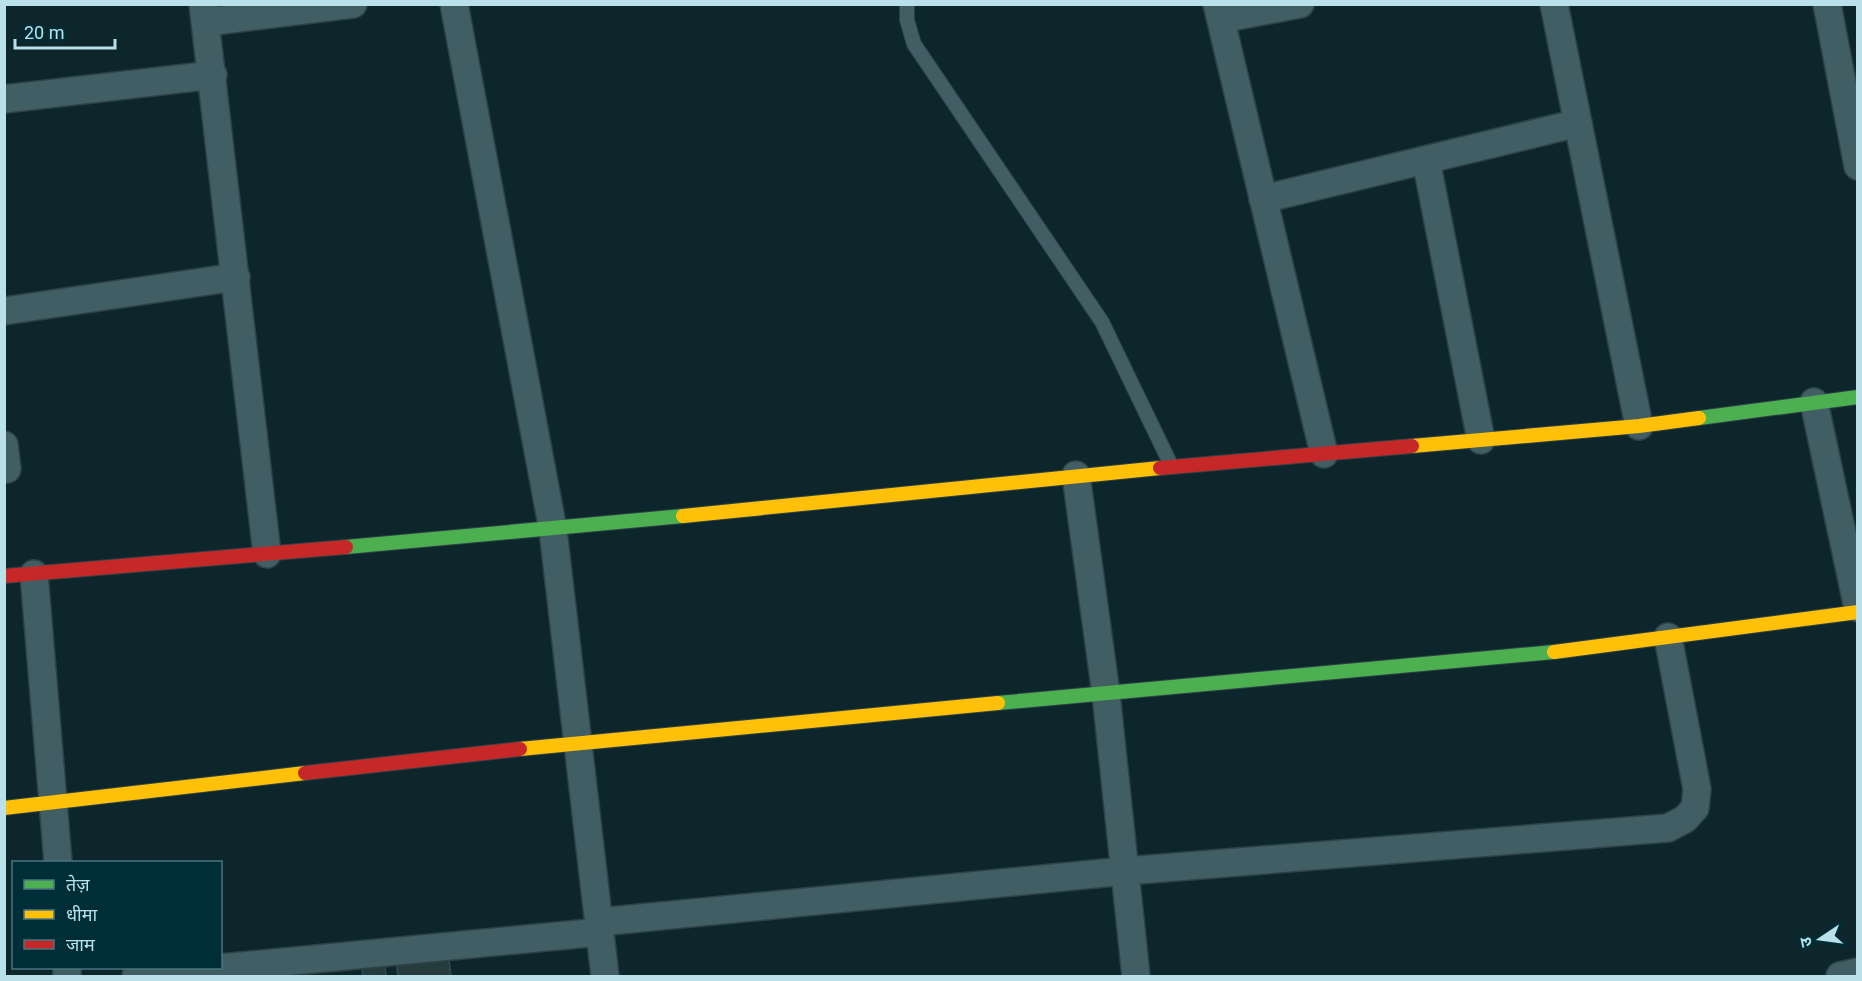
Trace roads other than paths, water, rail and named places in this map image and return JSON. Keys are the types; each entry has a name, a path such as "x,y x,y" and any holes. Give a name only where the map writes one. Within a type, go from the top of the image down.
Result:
{"street":[{"path":"267,554 205,13 352,4"},
{"path":"454,4 553,530 605,976"},
{"path":"1300,4 1219,12 1324,454"},
{"path":"1554,4 1639,426"},
{"path":"1827,4 1857,166"},
{"path":"4,99 213,75"},
{"path":"1263,199 1578,123"},
{"path":"1426,160 1481,440"},
{"path":"4,311 236,277"},
{"path":"4,576 553,530 1076,475 1639,426 1857,397"},
{"path":"4,808 578,742 1563,651 1857,610 1815,402"},
{"path":"1076,475 1106,693 1136,976"},
{"path":"34,574 58,861"},
{"path":"222,967 1125,871 1668,828 1685,819 1695,808 1697,789 1668,637"},
{"path":"136,976 202,969"},
{"path":"1840,976 1857,972"}],"lane":[{"path":"907,4 907,20 914,44 1102,322 1172,467"}]}
